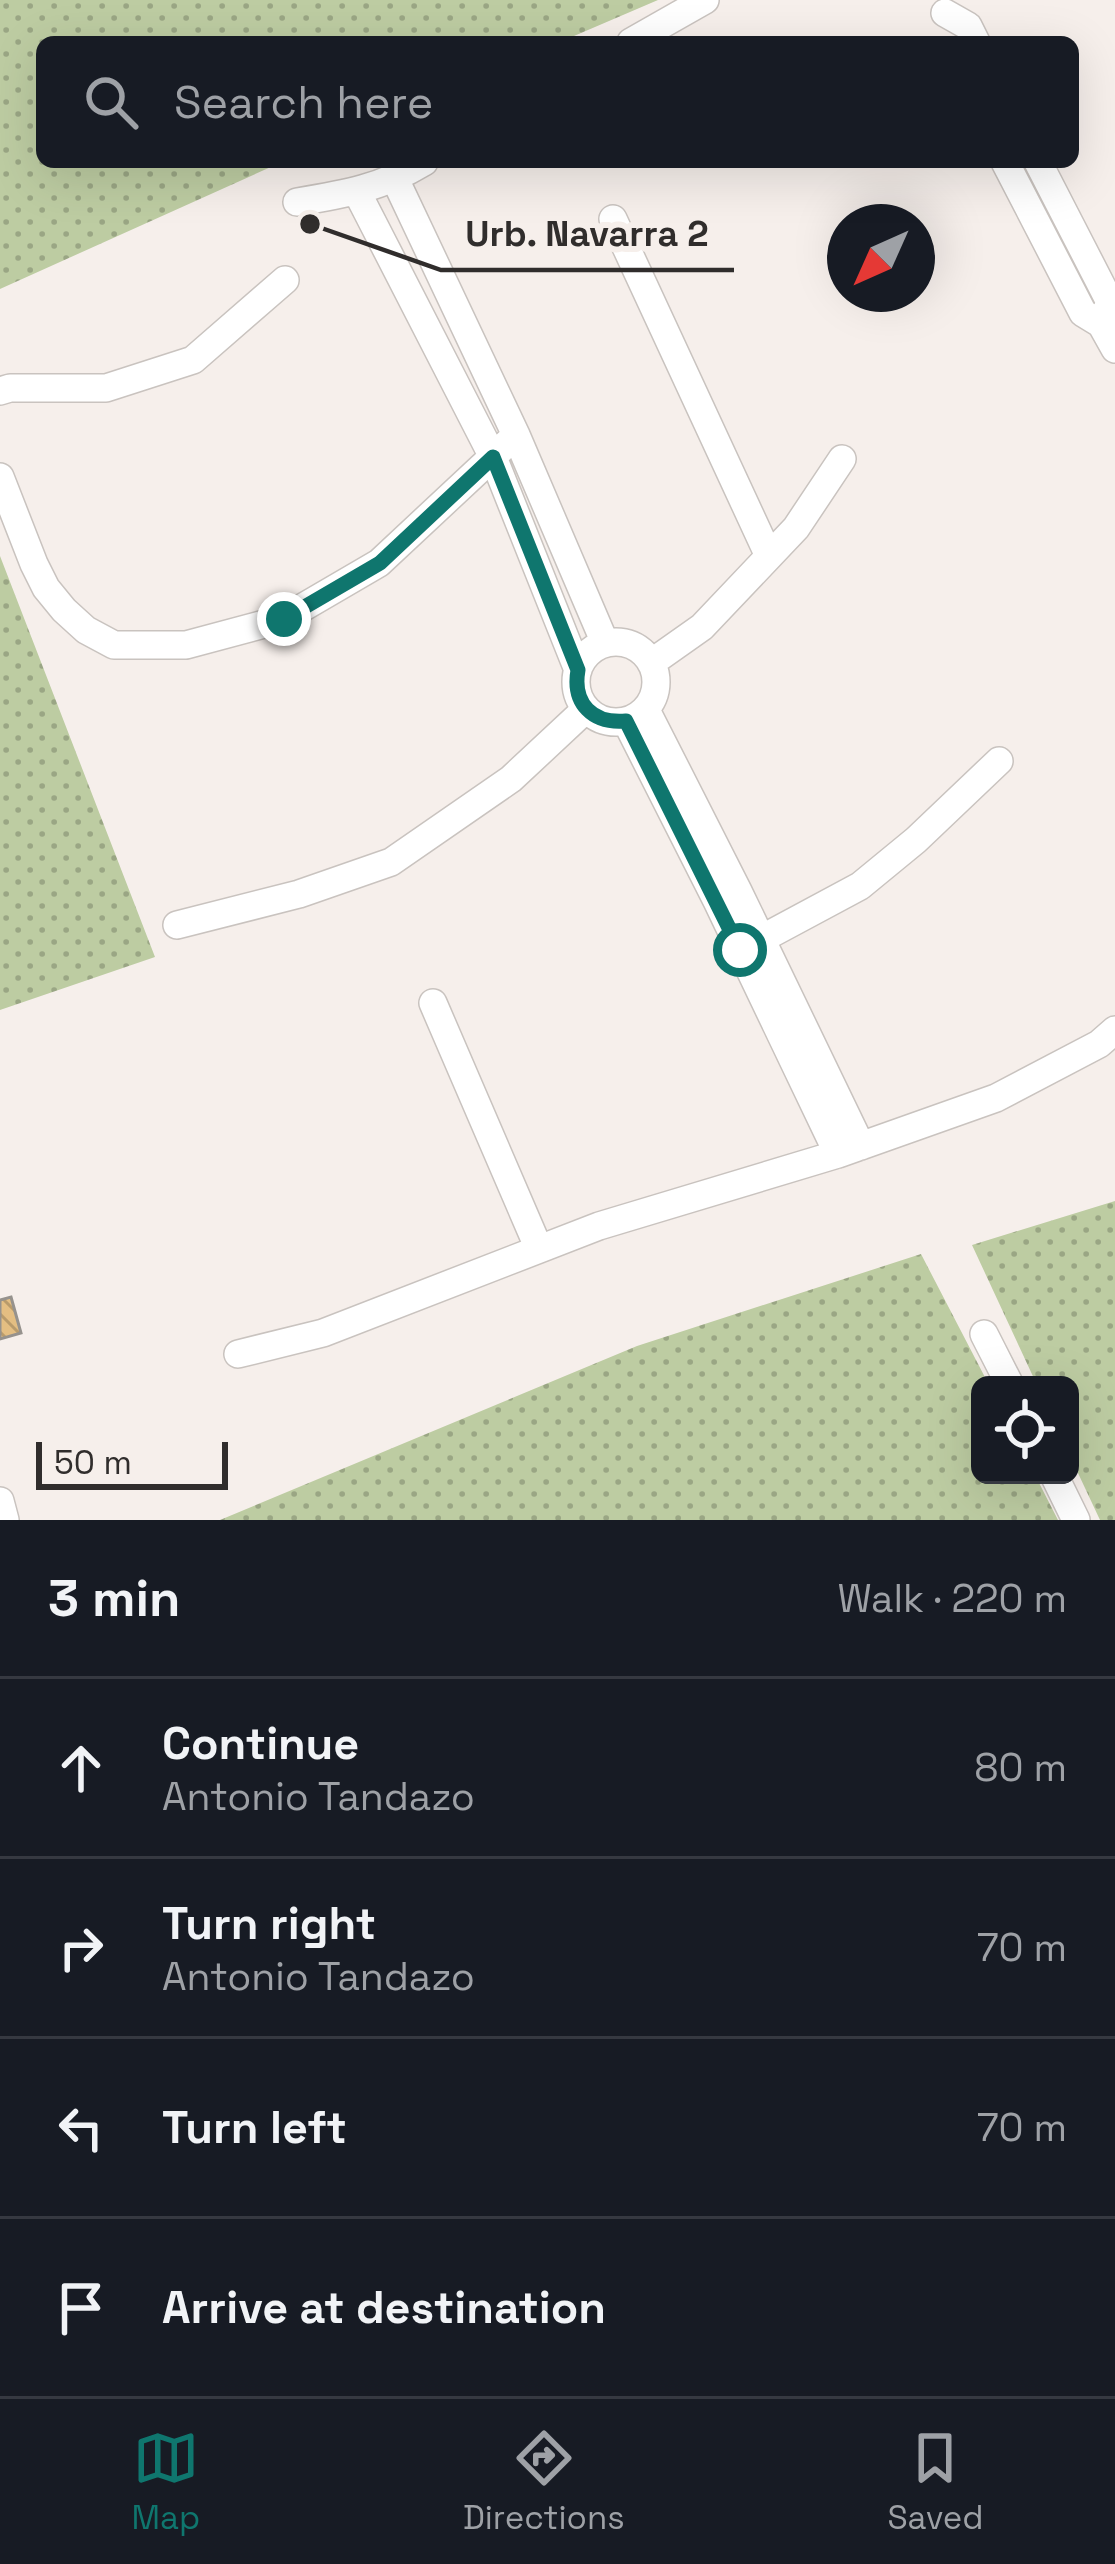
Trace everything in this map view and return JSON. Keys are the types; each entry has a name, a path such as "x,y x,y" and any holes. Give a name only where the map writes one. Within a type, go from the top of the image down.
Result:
{"street":[{"path":"642,36 705,0"},
{"path":"942,6 944,36"},
{"path":"942,6 968,26 973,36"},
{"path":"297,202 357,192 414,168"},
{"path":"1008,168 1083,313 1108,336"},
{"path":"1041,168 1110,302 1108,336"},
{"path":"395,179 516,435 605,643"},
{"path":"357,192 493,457 578,670"},
{"path":"613,219 770,556"},
{"path":"392,266 426,245"},
{"path":"0,391 106,388 193,360 285,280"},
{"path":"0,477 34,564 64,610 115,645 186,645 284,619 380,563 516,435"},
{"path":"651,663 702,627 770,556 796,528 842,459"},
{"path":"605,643 632,646 651,663 656,686 636,715 612,722 597,718 576,690 584,658 605,643"},
{"path":"177,925 299,894 391,862 512,779 586,709"},
{"path":"636,715 850,1150"},
{"path":"751,945 860,886 999,761"},
{"path":"434,1003 539,1249"},
{"path":"238,1354 323,1333 599,1226 850,1150 996,1098 1099,1044 1115,1030"},
{"path":"985,1334 1006,1376"},
{"path":"1058,1484 1076,1520"},
{"path":"0,1501 5,1520"}],"green space":[{"path":"0,0 658,0 574,36 36,36 36,168 269,168 0,289"},
{"path":"0,556 155,957 0,1010"},
{"path":"1115,1201 1115,1520 1100,1520 1079,1475 1079,1376 1033,1376 972,1245"},
{"path":"921,1254 984,1376 971,1376 971,1484 1040,1484 1058,1520 220,1520 637,1346"}],"building":[{"path":"11,1297 21,1333 0,1339 0,1300"}],"place":[{"name":"Urb. Navarra 2","path":"310,224"}],"route":[{"path":"284,619 380,563 493,457 578,670 580,700 597,718 626,721 740,950"}]}
